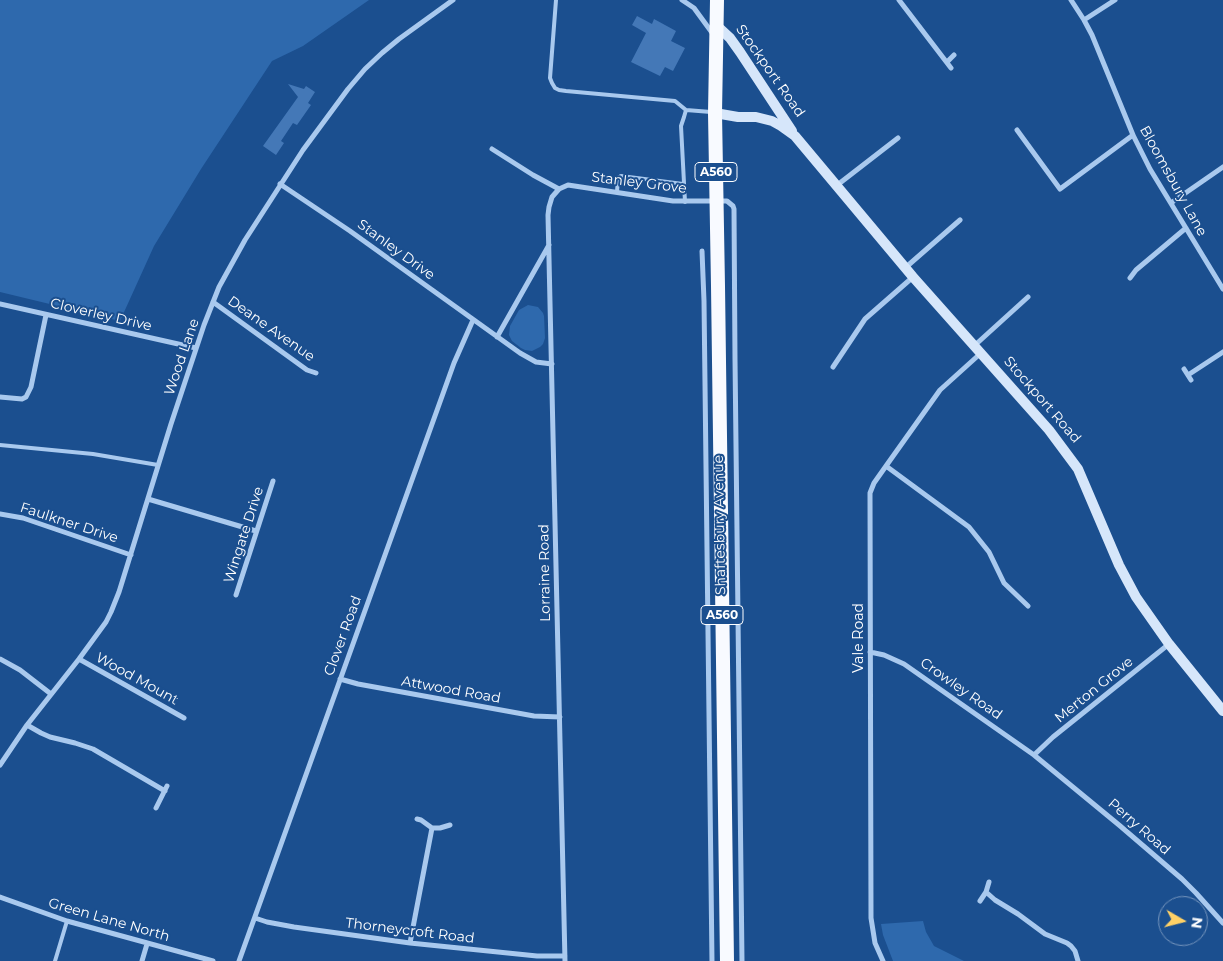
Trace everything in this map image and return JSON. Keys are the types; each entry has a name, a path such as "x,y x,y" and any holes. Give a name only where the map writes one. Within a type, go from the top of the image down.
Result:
{"highway":[{"name":"Stockport Road","path":"715,113 717,0"},
{"name":"Shaftesbury Avenue","path":"715,113 727,956"}],"main road":[{"name":"Stockport Road","path":"716,32 730,38 795,136 912,277 1049,430 1078,469 1115,556 1146,612 1223,711"},
{"name":"Stockport Road","path":"715,113 738,117 756,117 772,121 795,136"}],"street":[{"name":"Wood Lane","path":"0,765 27,725 106,622 111,612 131,555 196,348 219,287 245,240 302,150 365,69 399,39 453,0"},
{"path":"682,0 694,8 716,32"},
{"path":"899,0 951,68"},
{"name":"Bloomsbury Lane","path":"1071,0 1092,36 1133,135 1150,169 1223,289"},
{"path":"1084,20 1115,0"},
{"path":"947,62 954,55"},
{"path":"1018,130 1060,189 1133,135"},
{"path":"836,186 898,138"},
{"path":"492,149 533,175 560,189"},
{"path":"1171,203 1223,167"},
{"name":"Stanley Drive","path":"280,184 350,231 529,359 542,364 552,364"},
{"name":"Stanley Grove","path":"560,189 573,186 685,202 717,200"},
{"name":"Lorraine Road","path":"560,189 552,197 549,207 549,244 565,958"},
{"name":"Shaftesbury Avenue","path":"717,200 727,201 734,209 742,961"},
{"path":"905,268 960,220"},
{"path":"1130,278 1136,270 1186,228"},
{"path":"497,337 549,244"},
{"path":"702,259 734,249"},
{"name":"Shaftesbury Avenue","path":"702,250 712,961"},
{"path":"833,367 865,319 912,277"},
{"path":"704,286 718,286"},
{"name":"Vale Road","path":"883,961 876,943 871,918 870,493 874,483 940,390 1028,297"},
{"name":"Deane Avenue","path":"213,302 307,370 316,373"},
{"name":"Cloverley Drive","path":"0,304 196,348"},
{"path":"0,398 22,399 29,392 46,314"},
{"name":"Clover Road","path":"239,961 454,363 474,320"},
{"path":"1188,375 1223,352"},
{"path":"886,466 969,528 990,552 1004,583 1028,606"},
{"name":"Wingate Drive","path":"236,594 273,482"},
{"path":"148,499 256,531"},
{"name":"Faulkner Drive","path":"0,514 22,518 131,555"},
{"name":"Merton Grove","path":"1034,755 1169,644"},
{"name":"Crowley Road","path":"870,652 884,655 904,664 1034,755"},
{"path":"0,659 20,670 52,694"},
{"name":"Wood Mount","path":"79,659 184,718"},
{"name":"Attwood Road","path":"340,679 358,684 534,716 560,717"},
{"path":"27,725 50,737 93,749 166,789 156,808"},
{"name":"Perry Road","path":"1034,755 1182,879 1223,923"},
{"path":"417,819 432,828 450,825"},
{"path":"410,943 432,828"},
{"path":"980,901 986,892 989,882"},
{"path":"986,892 1045,934 1068,943 1076,951 1078,961"},
{"name":"Green Lane North","path":"0,897 67,921 213,961"},
{"name":"Thorneycroft Road","path":"255,918 294,927 410,943 565,958"},
{"path":"142,961 147,944"},
{"name":"Shaftesbury Avenue","path":"727,956 742,951"}],"lane":[{"path":"556,0 550,78 555,88 566,91 676,101 686,110 715,113"},
{"path":"685,202 682,126 686,110"},
{"path":"617,192 618,178 621,176 684,184"},
{"path":"0,445 93,454 158,465"},
{"path":"55,961 67,921"}],"shaded area":[{"path":"0,0 369,0 303,46 272,61 201,169 154,246 120,321 0,292"},
{"path":"528,305 538,307 544,316 545,338 543,344 532,351 521,348 512,341 509,335 510,326 519,310"},
{"path":"923,921 926,932 934,946 964,961 893,961 881,924"}],"building":[{"path":"637,16 652,24 654,19 676,31 671,41 685,48 673,71 665,67 660,76 631,62 646,33 632,25"},
{"path":"288,84 304,89 306,86 315,92 308,103 311,105 297,125 293,123 281,141 284,143 276,155 263,146 298,97"}]}
